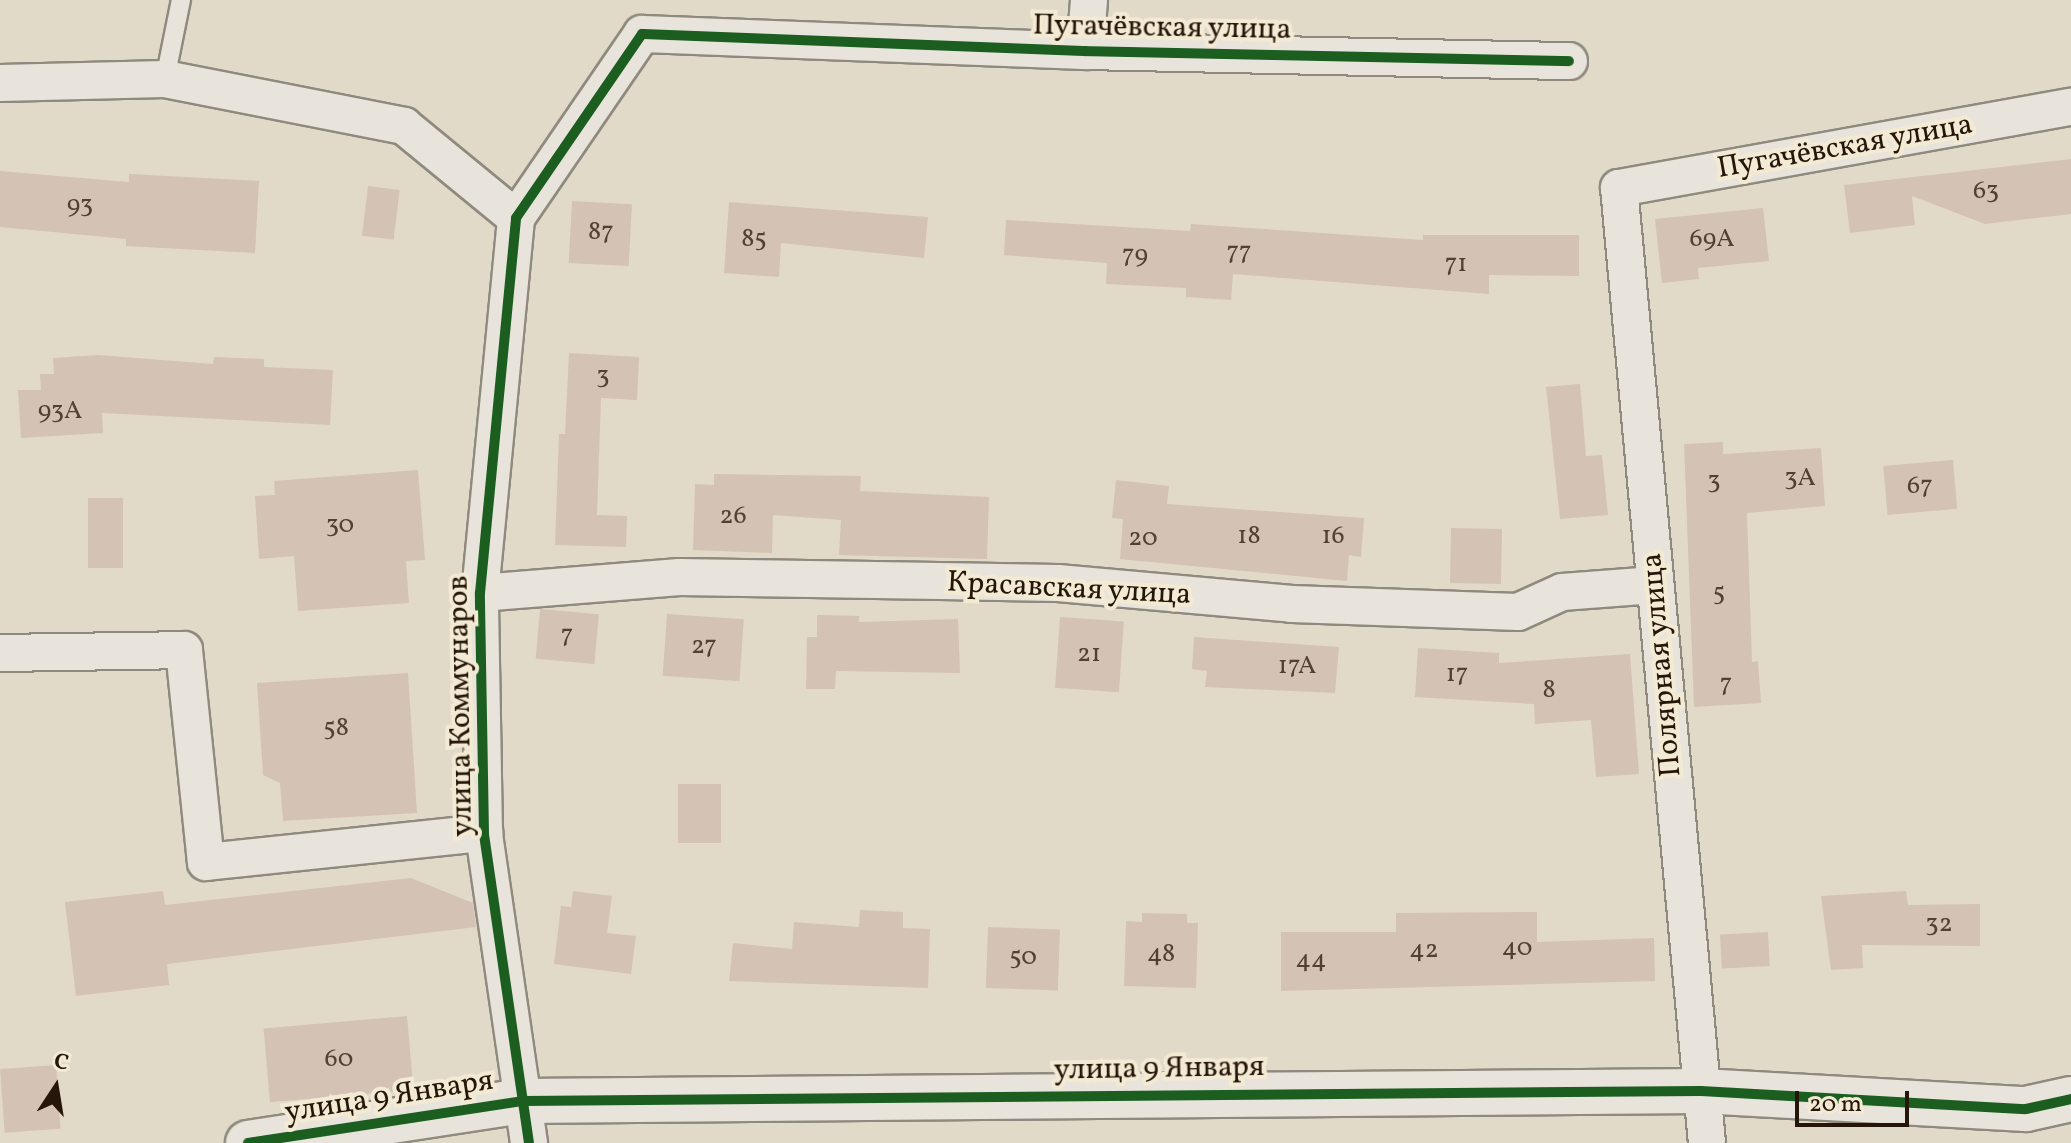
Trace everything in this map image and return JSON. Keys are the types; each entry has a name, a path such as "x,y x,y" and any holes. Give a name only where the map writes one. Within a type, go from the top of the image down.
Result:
{"street":[{"path":"1085,51 1089,0"},
{"name":"Пугачёвская улица","path":"516,218 642,34 1085,51 1569,61"},
{"path":"0,83 165,79 404,126 516,218"},
{"name":"Пугачёвская улица","path":"1619,188 2071,107"},
{"name":"Полярная улица","path":"1619,188 1707,1143"},
{"name":"улица Коммунаров","path":"516,218 480,593 484,833 526,1122"},
{"name":"Красавская улица","path":"480,593 679,577 1058,583 1292,604 1518,612 1562,592 1655,585"},
{"path":"0,653 184,650 206,862 484,833"},
{"name":"улица 9 Января","path":"248,1143 526,1122 1701,1091 2026,1109 2071,1099"}],"lane":[{"path":"165,79 181,0"}],"building":[{"path":"2071,159 2071,214 1985,224 1912,196 1915,225 1850,233 1844,185"},
{"path":"0,171 129,182 129,174 259,181 255,253 126,246 126,239 0,227"},
{"path":"368,186 400,190 394,240 362,236"},
{"path":"572,201 632,204 629,266 569,263"},
{"path":"729,202 928,217 924,258 781,243 779,277 724,273"},
{"path":"1763,208 1769,261 1698,268 1699,279 1662,283 1655,219"},
{"path":"1006,220 1190,231 1191,224 1423,240 1423,235 1579,235 1579,276 1489,275 1489,294 1233,274 1231,300 1186,297 1186,288 1106,284 1107,263 1004,255"},
{"path":"569,353 639,357 637,400 601,398 597,515 627,516 626,547 555,545 559,434 565,434"},
{"path":"98,355 213,364 214,357 264,359 264,367 333,370 330,425 102,413 103,433 21,438 18,390 41,390 40,374 54,374 53,358"},
{"path":"1580,384 1586,456 1602,455 1608,515 1560,519 1546,387"},
{"path":"1723,442 1723,454 1821,448 1825,506 1747,513 1752,662 1758,661 1761,703 1694,707 1684,444"},
{"path":"1953,460 1957,509 1888,515 1883,466"},
{"path":"418,470 425,560 406,561 409,603 298,611 294,556 259,559 255,496 275,495 274,481"},
{"path":"714,474 861,476 860,491 989,497 987,559 839,555 841,520 773,515 772,553 693,550 695,484 714,485"},
{"path":"1116,480 1169,486 1167,504 1364,518 1361,557 1349,555 1347,581 1120,559 1123,519 1112,518"},
{"path":"88,498 123,498 123,568 88,568"},
{"path":"1451,528 1502,529 1501,584 1450,583"},
{"path":"540,609 599,614 594,664 536,659"},
{"path":"667,614 744,619 739,681 663,676"},
{"path":"817,615 859,616 859,622 958,619 960,673 836,671 835,689 806,689 807,637 817,637"},
{"path":"1060,617 1124,621 1119,692 1055,688"},
{"path":"1194,637 1339,647 1335,693 1205,687 1207,671 1192,669"},
{"path":"1418,648 1499,653 1499,663 1630,654 1639,774 1596,777 1591,720 1535,724 1534,704 1415,697"},
{"path":"408,673 417,813 283,821 280,783 263,775 257,683"},
{"path":"678,784 721,784 721,843 678,843"},
{"path":"411,878 473,903 476,927 167,964 169,985 76,996 65,902 163,891 165,905"},
{"path":"573,891 612,896 607,933 636,936 631,974 554,964 561,906 571,907"},
{"path":"1906,891 1908,905 1980,904 1980,946 1862,945 1863,968 1831,970 1821,896"},
{"path":"860,910 903,912 903,928 930,929 928,988 729,981 733,943 792,949 794,922 859,927"},
{"path":"1537,912 1537,942 1654,938 1655,981 1281,991 1281,932 1396,932 1396,913"},
{"path":"1142,913 1187,914 1187,923 1198,923 1196,988 1124,986 1126,921 1142,922"},
{"path":"988,927 1060,930 1058,990 986,988"},
{"path":"1768,932 1770,966 1722,968 1720,935"},
{"path":"407,1016 413,1090 270,1102 264,1029"},
{"path":"56,1065 60,1129 5,1133 0,1069"}],"cycle path":[{"path":"529,1143 484,833 480,593 516,218 642,34 1085,51 1569,61"},
{"path":"248,1143 522,1101 1701,1091 2026,1109 2071,1099"}]}
